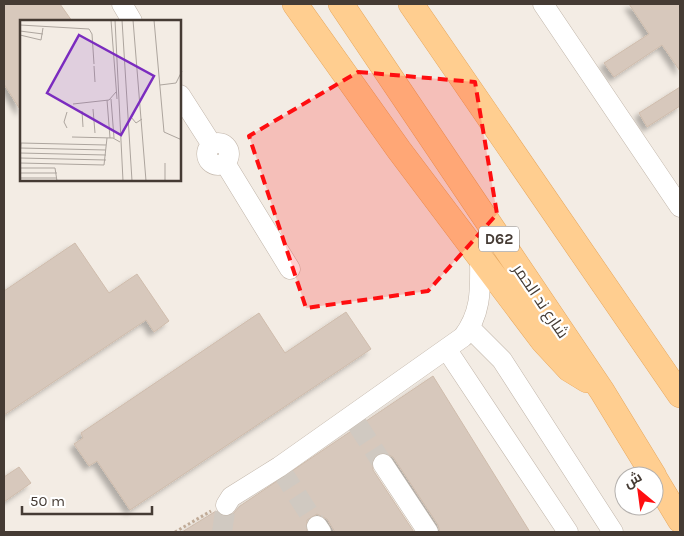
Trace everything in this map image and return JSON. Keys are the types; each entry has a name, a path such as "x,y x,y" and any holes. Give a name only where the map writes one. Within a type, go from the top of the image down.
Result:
{"main road":[{"path":"296,4 399,150 555,356 569,369 602,391"},
{"name":"شارع ند الحمر","path":"342,4 602,391 648,466"},
{"path":"411,4 680,395"},
{"path":"657,361 680,376"},
{"name":"شارع ند الحمر","path":"664,493 680,520"}],"street":[{"path":"122,4 131,20"},
{"path":"543,4 680,207"},
{"path":"181,98 187,117 212,145 218,143 228,148 230,153 225,163 290,269"},
{"path":"226,503 354,420 463,337 470,328 481,299 480,255"},
{"path":"470,328 502,360 613,532"},
{"path":"447,350 568,532"},
{"path":"383,464 428,532"}],"path":[{"path":"175,532 226,503"}],"highlighted area":[{"path":"358,72 475,82 497,214 428,291 306,308 249,136"}],"building":[{"path":"4,4 60,4 71,20 20,20 20,109 4,84"},
{"path":"629,4 680,4 680,71 662,45 614,77 604,63 649,34"},
{"path":"680,87 680,106 647,127 639,113"},
{"path":"75,243 109,293 137,274 169,321 154,332 146,320 4,415 4,291"},
{"path":"346,312 371,349 130,510 97,461 89,466 74,444 83,438 81,433 259,313 285,353"},
{"path":"433,376 530,532 440,532 438,525 393,457 383,452 373,458 373,470 414,532 335,532 327,519 317,514 307,520 307,532 182,532 216,511 225,517 232,515 240,506"},
{"path":"19,467 31,483 4,502 4,477"}],"tunnel":[{"path":"357,424 383,464"},
{"path":"281,470 317,526"},
{"path":"222,532 226,505"}]}
